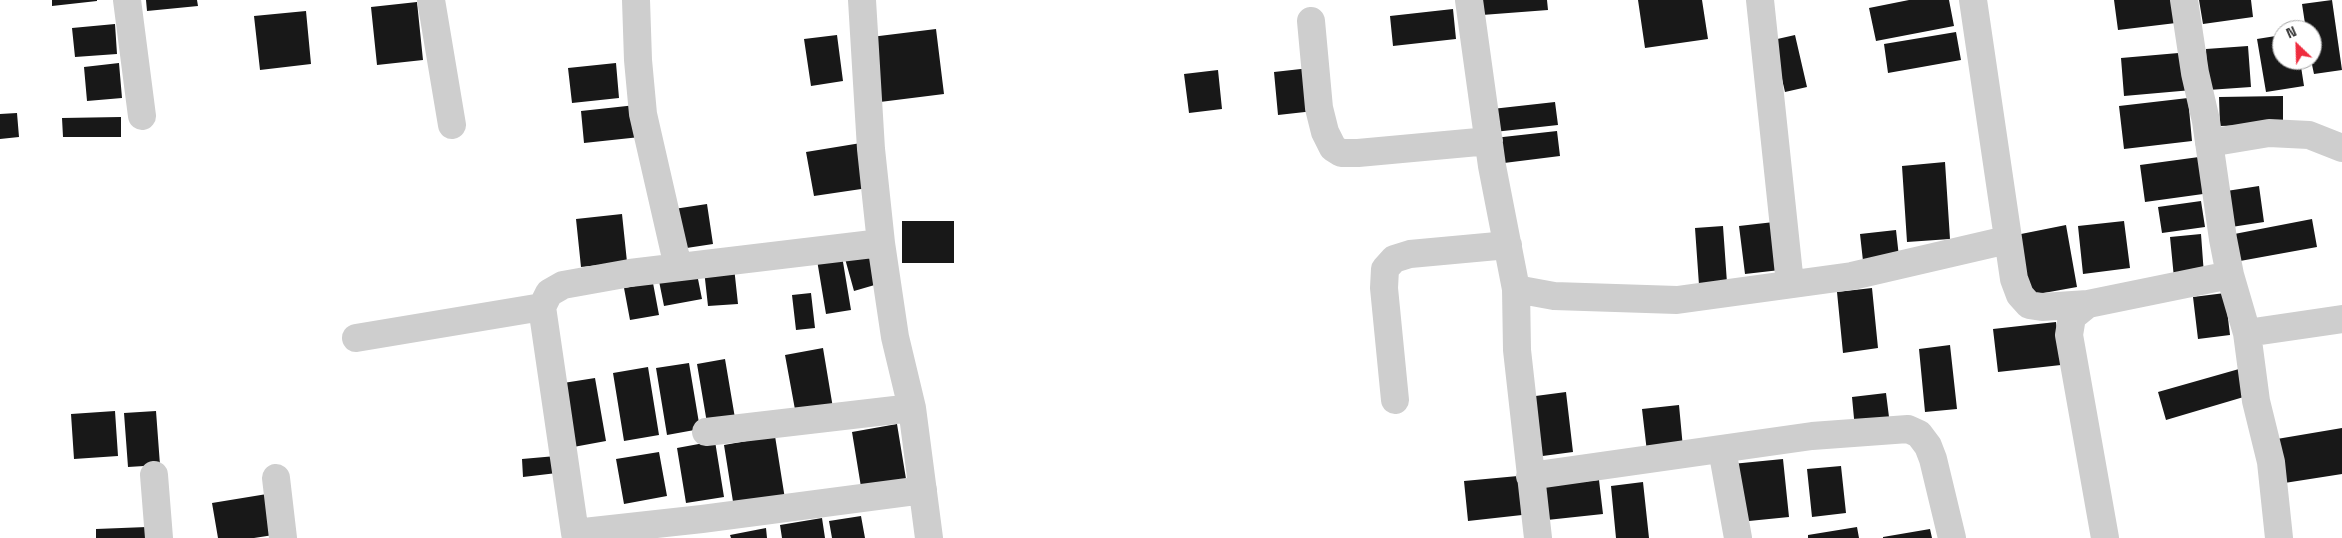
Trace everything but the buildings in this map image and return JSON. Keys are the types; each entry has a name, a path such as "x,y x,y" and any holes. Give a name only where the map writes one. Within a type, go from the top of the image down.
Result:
{"street":[{"path":"127,0 142,116"},
{"path":"431,0 452,125"},
{"path":"636,0 638,60 643,114 678,268"},
{"path":"862,0 871,149 881,243 895,337 912,408 930,538"},
{"path":"1468,0 1489,141 1516,289 1517,350 1538,538"},
{"path":"1760,0 1790,284"},
{"path":"1973,0 2014,279 2020,295 2029,305 2042,307 2088,304 2230,275"},
{"path":"2184,0 2230,275 2247,333 2256,401 2271,462 2279,538"},
{"path":"1311,21 1319,108 1325,132 1333,148 1341,153 1358,153 1489,141"},
{"path":"2209,143 2269,134 2309,135 2342,148"},
{"path":"1516,289 1554,296 1677,300 1852,276 2007,240"},
{"path":"881,243 630,273 563,285 549,293 542,307 576,536 923,490"},
{"path":"1395,400 1384,288 1385,269 1394,259 1410,254 1508,245"},
{"path":"2088,304 2072,317 2070,335 2105,538"},
{"path":"356,338 542,307"},
{"path":"2247,333 2342,319"},
{"path":"706,432 912,408"},
{"path":"1530,476 1812,436 1908,429 1919,434 1928,446 1934,460 1952,538"},
{"path":"1722,449 1738,538"},
{"path":"154,475 159,538"},
{"path":"276,478 283,538"}]}
